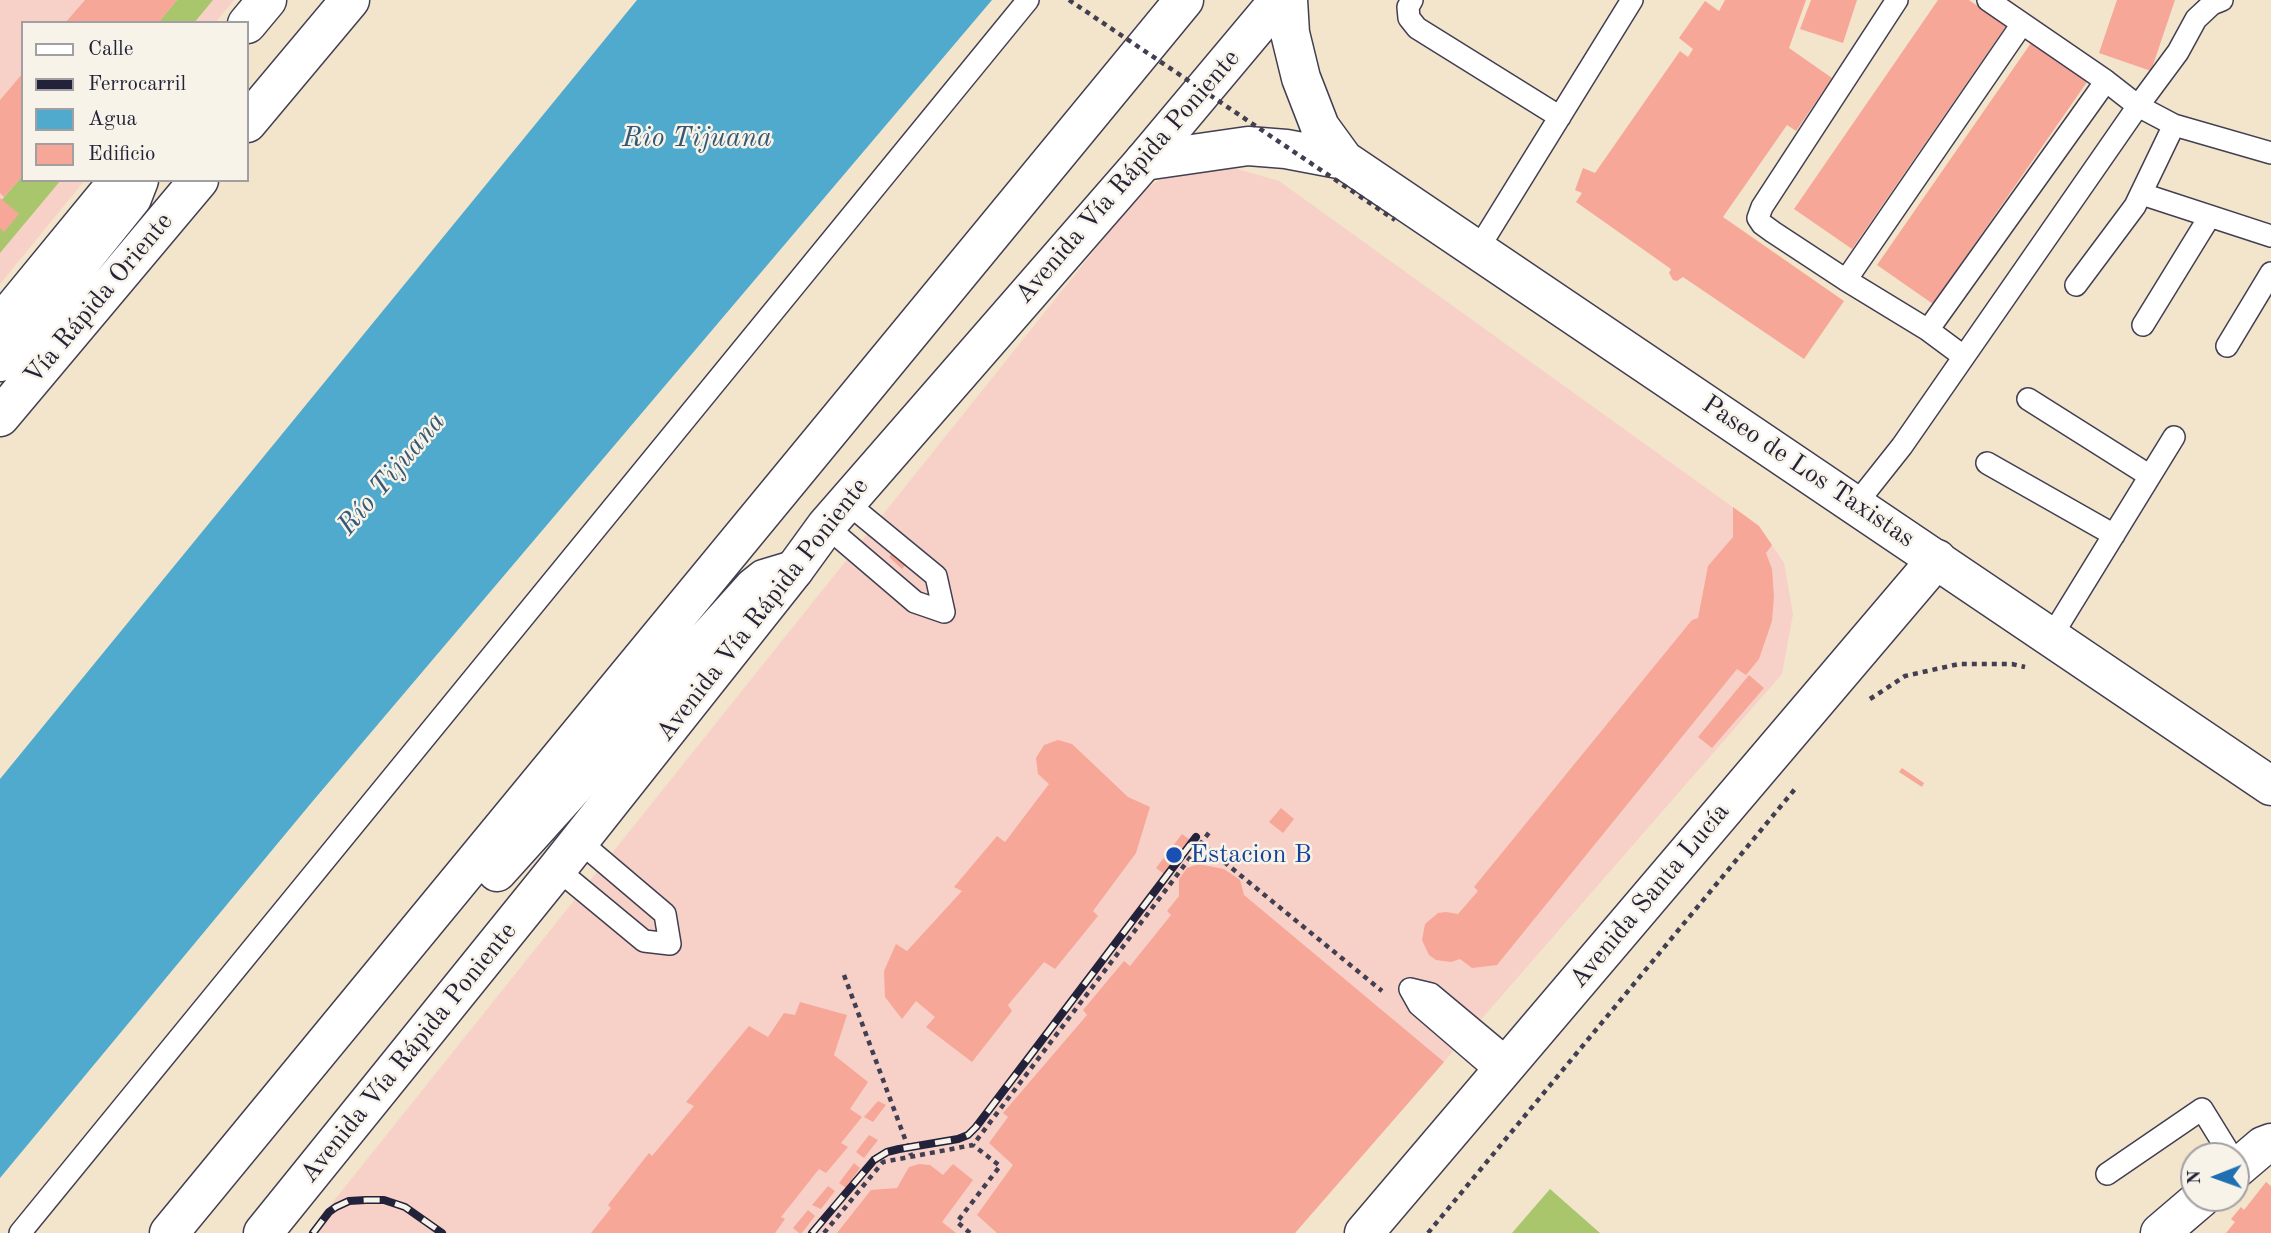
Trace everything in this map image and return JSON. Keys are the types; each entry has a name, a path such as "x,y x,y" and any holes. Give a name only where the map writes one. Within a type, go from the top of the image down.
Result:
{"main road":[{"path":"248,23 267,0"},
{"path":"248,122 350,0"},
{"path":"169,1233 1184,0"},
{"name":"Avenida Vía Rápida Poniente","path":"263,1233 568,855 836,514 1144,161 1279,0"},
{"name":"Paseo de Los Taxistas","path":"1288,0 1290,33 1301,78 1320,127 1344,160 1937,559 2043,653 2271,786"},
{"name":"Paseo de Los Taxistas","path":"1144,161 1248,146 1286,149 1344,160"},
{"path":"0,325 117,182"},
{"path":"0,362 132,198 138,182"},
{"name":"Vía Rápida Oriente","path":"0,417 197,182"},
{"name":"Avenida Santa Lucía","path":"1364,1233 1937,559"},
{"path":"420,925 457,914 754,587 764,579 794,570"},
{"path":"2250,1154 2271,1143"},
{"path":"2160,1233 2185,1212"}],"lane":[{"path":"20,1233 1028,0"},
{"path":"1412,0 1408,7 1409,18 1417,28 1560,117"},
{"path":"1478,249 1632,0"},
{"path":"1898,0 1762,206 1758,218 1762,224 1964,356"},
{"path":"1987,0 2106,80 2138,106 2174,125 2271,153"},
{"path":"1856,504 1902,446 2178,52 2196,19 2212,4 2222,0"},
{"path":"1846,280 2022,24"},
{"path":"1928,330 2106,80"},
{"path":"2076,285 2142,194 2174,125"},
{"path":"2142,194 2271,236"},
{"path":"2143,326 2210,216"},
{"path":"2227,346 2271,273"},
{"path":"2028,399 2150,476"},
{"path":"2043,653 2174,437"},
{"path":"1987,463 2114,535"},
{"path":"836,514 936,576 944,612 915,602 836,514"},
{"path":"568,855 665,914 670,944 644,940 568,855"},
{"path":"2107,1174 2202,1109 2222,1142"}],"path":[{"path":"1069,0 1395,220"},
{"path":"1869,700 1905,676 1959,664 2012,664 2043,653"},
{"path":"1428,1233 1798,785"},
{"path":"824,1233 883,1162 973,1145 1211,830"},
{"path":"1201,843 1384,993"},
{"path":"844,975 911,1155"},
{"path":"970,1233 957,1222 1000,1166 973,1145"}],"shaded area":[{"path":"0,0 234,0 217,21 21,21 21,182 83,182 0,284"},
{"path":"1227,166 1279,181 1759,526 1784,563 1793,614 1782,674 1295,1233 308,1233 1141,192 1177,169"}],"green space":[{"path":"177,0 213,0 196,21 160,21"},
{"path":"21,177 21,182 59,182 0,253 0,202"},
{"path":"1550,1189 1600,1233 1512,1233"}],"water":[{"name":"Rio Tijuana","path":"637,0 992,0 312,802 0,1178 0,779"}],"building":[{"path":"85,0 177,0 160,21 67,21"},
{"path":"1725,0 1806,0 1789,48 1832,78 1796,131 1787,125 1723,217 1844,301 1804,359 1683,277 1677,281 1673,280 1669,273 1671,269 1576,202 1582,193 1575,190 1583,168 1595,173 1680,51 1688,57 1693,49 1679,38 1705,1 1719,11"},
{"path":"1811,0 1857,0 1843,43 1800,29"},
{"path":"1938,0 1969,0 2006,26 1852,249 1794,209"},
{"path":"2117,0 2175,0 2151,71 2099,53"},
{"path":"2031,43 2087,82 1933,304 1877,265"},
{"path":"21,75 21,177 4,197 0,193 0,100"},
{"path":"0,198 19,214 4,232 0,228"},
{"path":"1733,507 1759,526 1772,545 1766,553 1772,569 1772,621 1759,659 1746,675 1737,669 1497,965 1472,968 1460,959 1451,962 1436,960 1429,955 1422,940 1425,924 1438,913 1458,914 1478,891 1474,887 1692,620 1698,618 1708,566 1733,537"},
{"path":"895,550 908,562 902,569 889,557"},
{"path":"1749,675 1764,688 1712,748 1698,737"},
{"path":"1058,740 1072,744 1128,797 1150,807 1136,853 1093,911 1098,916 1055,969 1044,962 1008,1005 1012,1011 972,1062 926,1027 935,1017 916,1001 902,1019 885,997 884,971 896,944 907,951 962,891 954,887 997,836 1005,842 1049,784 1038,774 1036,758 1044,745"},
{"path":"1902,768 1924,783 1922,787 1899,772"},
{"path":"1281,808 1294,819 1283,833 1269,822"},
{"name":"Estacion B","path":"1182,834 1193,842 1167,876 1156,868"},
{"path":"1198,864 1224,869 1240,880 1244,895 1444,1062 1295,1233 997,1233 977,1215 1013,1165 989,1143 1008,1117 1003,1113 1087,1015 1083,1010 1124,961 1130,966 1171,915 1167,911 1179,896 1179,879 1187,868"},
{"path":"800,1002 847,1015 834,1055 868,1082 850,1109 862,1117 841,1143 848,1147 826,1173 819,1169 781,1217 785,1219 775,1233 591,1233 611,1208 608,1205 649,1153 652,1156 694,1106 686,1102 749,1026 768,1037 784,1013 795,1015"},
{"path":"878,1101 886,1105 873,1122 864,1117"},
{"path":"869,1135 878,1140 864,1158 856,1152"},
{"path":"854,1163 860,1168 846,1188 839,1183"},
{"path":"953,1164 973,1180 942,1222 956,1233 837,1233 871,1190 897,1188 909,1167 930,1165 943,1175"},
{"path":"2266,1182 2271,1186 2271,1233 2226,1233 2235,1222 2231,1219 2237,1212 2250,1212 2250,1202"},
{"path":"828,1186 835,1191 821,1209 812,1205"},
{"path":"808,1210 815,1216 802,1233 799,1233 793,1228"}],"railway":[{"path":"812,1233 874,1160 887,1152 958,1139 968,1135 976,1127 1196,837"},
{"path":"313,1233 336,1207 349,1201 366,1200 384,1200 405,1207 442,1233"}],"place":[{"name":"Estacion B","path":"1174,855"}],"water label":[{"name":"Río Tijuana","path":"392,474"}]}
